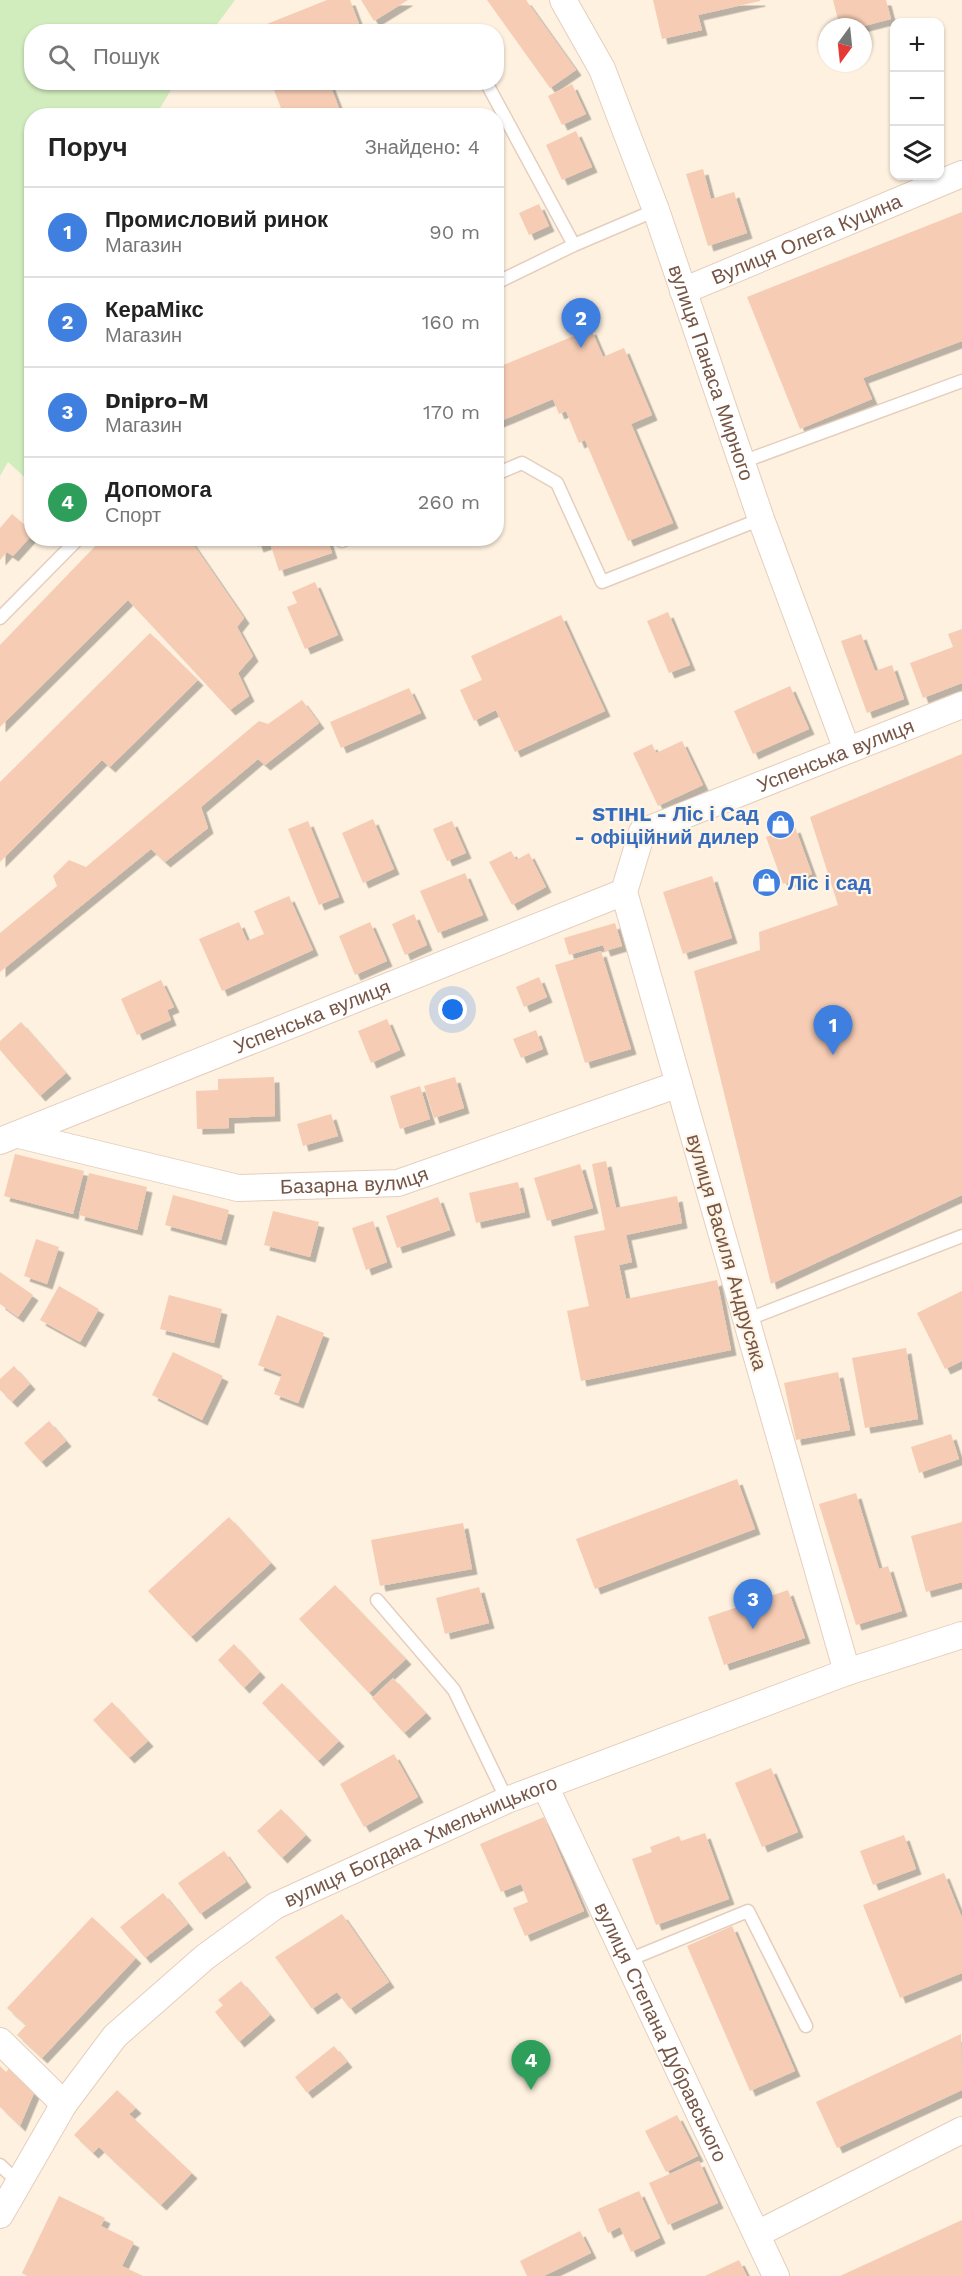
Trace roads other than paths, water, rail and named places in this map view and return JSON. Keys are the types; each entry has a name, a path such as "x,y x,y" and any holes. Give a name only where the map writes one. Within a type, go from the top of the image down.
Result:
{"street":[{"name":"вулиця Панаса Мирного","path":"563,0 602,69 656,210 761,519 847,750"},
{"name":"Вулиця Олега Куцина","path":"683,291 962,174"},
{"name":"Успенська вулиця","path":"10,1138 624,892 642,832 962,705"},
{"name":"вулиця Василя Андрусяка","path":"624,892 847,1672"},
{"name":"Базарна вулиця","path":"10,1138 238,1188 398,1183 679,1084"},
{"name":"вулиця Богдана Хмельницького","path":"0,2215 9,2173 115,2036 205,1957 275,1906 507,1800 847,1672 962,1635"},
{"name":"вулиця Степана Дубравського","path":"545,1786 776,2276"},
{"path":"0,2041 64,2104"},
{"path":"757,2234 962,2130"}],"lane":[{"path":"490,90 500,108"},
{"path":"504,115 574,245"},
{"path":"504,279 574,245 656,210"},
{"path":"742,462 962,381"},
{"path":"504,471 522,464 557,483 602,582 761,519"},
{"path":"0,618 71,546"},
{"path":"746,1320 962,1236"},
{"path":"376,1600 454,1690 507,1800"},
{"path":"626,1961 748,1911 806,2026"}],"place":[{"name":"КераМікс","path":"581,348"},
{"name":"STIHL - Ліс і Сад - офіційний дилер","path":"780,825"},
{"name":"Ліс і сад","path":"767,883"},
{"name":"Промисловий ринок","path":"833,1055"},
{"name":"Dnipro-M","path":"753,1629"},
{"name":"Допомога","path":"531,2090"}]}
